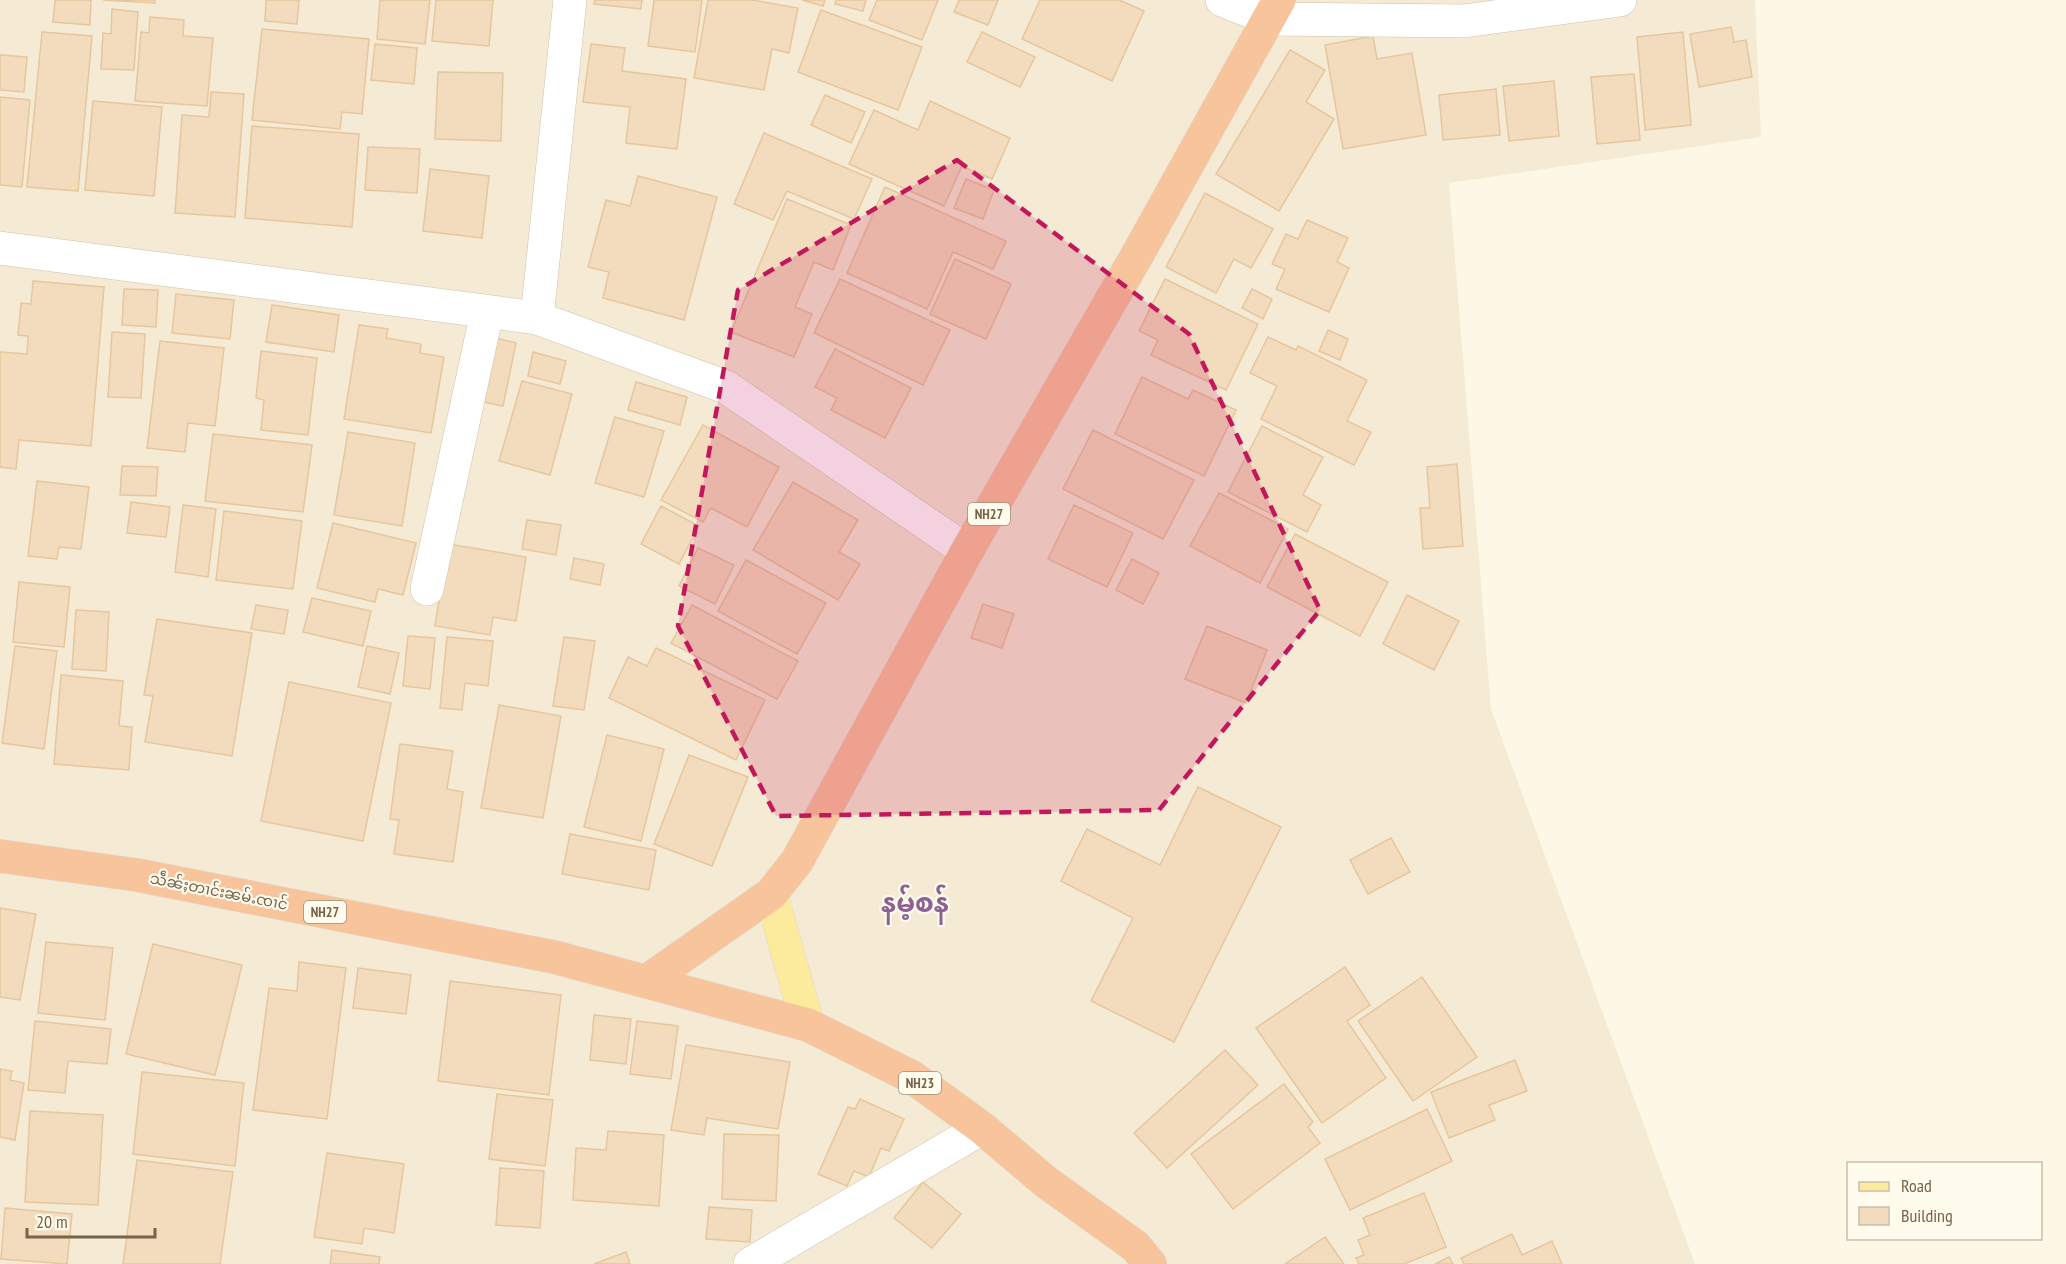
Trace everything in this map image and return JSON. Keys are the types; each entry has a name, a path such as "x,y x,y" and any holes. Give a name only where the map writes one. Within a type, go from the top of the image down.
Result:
{"highway":[{"name":"NH27","path":"647,981 771,894 796,861 967,551 1140,250 1274,9"},
{"name":"သဵၼ်ႈတၢင်းၼမ်ႉၸၢင်","path":"0,856 137,875 554,957 647,981"},
{"name":"NH23","path":"647,981 808,1025 912,1077 982,1128 1046,1182 1135,1246 1150,1264"}],"main road":[{"path":"771,894 808,1025"}],"street":[{"path":"537,318 570,0"},
{"path":"1222,0 1274,9 1464,21 1620,0"},
{"path":"0,248 537,318 726,387 967,551"},
{"path":"427,589 487,312"},
{"path":"750,1264 982,1128"}],"highlighted area":[{"path":"957,160 1189,334 1320,610 1159,810 776,816 678,626 738,290"}],"shaded area":[{"path":"0,0 1755,0 1761,137 1449,183 1491,709 1695,1264 0,1264"}],"building":[{"path":"55,0 91,0 90,25 53,22"},
{"path":"103,0 155,0 155,3"},
{"path":"266,0 299,0 297,24 265,21"},
{"path":"380,0 430,0 425,44 377,39"},
{"path":"436,0 493,0 489,46 432,41"},
{"path":"595,0 642,0 641,9 594,4"},
{"path":"654,0 702,0 695,52 648,46"},
{"path":"708,0 752,0 798,8 789,53 772,49 764,90 694,78"},
{"path":"802,0 825,0 823,6"},
{"path":"836,0 866,0 863,11 835,4"},
{"path":"877,0 938,0 922,40 869,20"},
{"path":"959,0 998,0 988,25 954,12"},
{"path":"1040,0 1119,0 1144,11 1112,81 1022,39"},
{"path":"112,9 138,12 134,70 101,69 103,33 111,34"},
{"path":"821,10 922,47 898,110 798,72"},
{"path":"150,17 184,20 183,36 213,38 207,106 135,101 141,32 149,33"},
{"path":"1731,27 1734,42 1746,40 1752,77 1699,87 1690,34"},
{"path":"262,29 369,39 362,114 342,112 340,129 252,120"},
{"path":"42,32 92,36 78,191 27,187"},
{"path":"982,32 1035,57 1020,87 967,62"},
{"path":"1683,32 1691,125 1645,130 1637,37"},
{"path":"1373,36 1377,59 1412,53 1426,135 1343,149 1325,45"},
{"path":"375,44 417,48 414,84 371,80"},
{"path":"591,44 625,48 622,71 686,79 677,149 626,143 630,107 583,102"},
{"path":"1290,50 1325,70 1306,102 1334,119 1279,211 1216,174"},
{"path":"0,55 27,57 24,92 0,90"},
{"path":"438,72 503,73 501,141 435,139"},
{"path":"1634,74 1640,140 1597,144 1591,77"},
{"path":"1554,81 1559,136 1509,141 1503,86"},
{"path":"1496,89 1500,135 1443,140 1439,95"},
{"path":"211,92 244,94 235,217 175,213 182,115 209,117"},
{"path":"825,95 865,112 851,143 811,125"},
{"path":"0,97 30,100 22,187 0,185"},
{"path":"93,101 162,107 154,196 85,190"},
{"path":"930,101 1010,138 992,179 962,166 944,206 849,164 874,110 918,130"},
{"path":"252,126 359,134 352,227 245,218"},
{"path":"764,133 872,179 854,219 787,191 773,220 734,204"},
{"path":"368,147 420,149 417,193 365,190"},
{"path":"430,169 489,176 482,238 423,231"},
{"path":"638,176 717,197 684,320 603,298 609,272 588,267 606,200 630,206"},
{"path":"966,179 994,190 983,219 954,208"},
{"path":"885,187 1006,241 993,269 953,252 927,309 847,273"},
{"path":"1205,193 1273,229 1251,268 1234,259 1216,293 1166,267"},
{"path":"787,199 851,225 833,270 814,262 795,307 812,314 794,357 731,332"},
{"path":"1307,220 1348,238 1337,262 1349,268 1329,312 1276,289 1285,269 1272,264 1286,234 1298,239"},
{"path":"955,259 1011,284 986,339 930,314"},
{"path":"840,279 950,330 923,385 814,333"},
{"path":"1165,279 1258,324 1226,390 1151,355 1158,340 1139,331"},
{"path":"33,281 104,287 91,446 19,440 16,469 0,467 0,352 27,354 28,336 18,335 21,303 31,304"},
{"path":"124,289 158,290 156,327 122,325"},
{"path":"1252,289 1272,299 1263,319 1242,308"},
{"path":"176,294 234,300 230,339 172,333"},
{"path":"272,305 339,315 334,352 266,342"},
{"path":"359,325 388,329 386,338 421,344 420,353 444,357 431,433 344,419"},
{"path":"1328,330 1348,339 1340,360 1319,351"},
{"path":"112,332 145,334 141,398 108,397"},
{"path":"488,336 516,343 503,406 474,400"},
{"path":"1268,337 1296,350 1298,346 1367,380 1347,421 1371,432 1354,465 1261,419 1277,386 1250,373"},
{"path":"160,341 224,348 215,426 188,423 185,452 147,448"},
{"path":"835,349 911,388 885,438 831,410 837,398 815,387"},
{"path":"261,351 317,358 308,435 261,430 264,400 256,398"},
{"path":"533,352 566,361 560,384 528,376"},
{"path":"1142,377 1188,399 1193,390 1236,410 1204,476 1115,434"},
{"path":"522,381 572,394 550,475 499,461"},
{"path":"636,382 687,397 680,425 628,410"},
{"path":"615,417 664,431 644,497 595,483"},
{"path":"703,425 779,467 747,527 711,508 703,522 661,500"},
{"path":"1262,426 1323,457 1303,495 1321,505 1307,532 1228,492"},
{"path":"1093,430 1194,480 1163,539 1063,489"},
{"path":"348,432 415,443 402,526 334,515"},
{"path":"213,434 312,445 303,512 205,501"},
{"path":"1457,464 1463,546 1423,549 1420,508 1430,508 1427,467"},
{"path":"122,466 158,467 156,496 120,495"},
{"path":"37,481 89,487 81,549 59,547 57,559 28,556"},
{"path":"793,482 858,520 839,552 860,564 838,600 753,550"},
{"path":"1219,493 1288,529 1260,583 1190,546"},
{"path":"131,502 170,507 166,537 127,533"},
{"path":"183,505 216,509 208,577 175,572"},
{"path":"1074,505 1133,533 1107,587 1048,559"},
{"path":"661,506 699,526 679,564 641,544"},
{"path":"224,511 302,521 293,589 216,580"},
{"path":"527,520 561,525 556,555 522,549"},
{"path":"333,523 416,543 403,595 378,589 375,602 317,588"},
{"path":"1295,534 1388,582 1360,636 1267,587"},
{"path":"448,544 526,557 516,621 493,617 490,635 435,626"},
{"path":"698,548 734,565 715,604 679,586"},
{"path":"574,558 604,564 600,585 570,579"},
{"path":"1132,559 1159,573 1143,604 1116,590"},
{"path":"746,560 826,603 797,654 718,611"},
{"path":"19,582 70,587 64,647 13,642"},
{"path":"1407,595 1459,621 1434,670 1383,644"},
{"path":"312,598 371,611 363,646 303,632"},
{"path":"983,604 1014,614 1002,648 971,638"},
{"path":"256,605 288,610 284,634 251,629"},
{"path":"692,605 798,661 777,699 671,643"},
{"path":"76,610 109,612 106,671 72,669"},
{"path":"157,619 252,633 232,756 145,742 153,696 144,695"},
{"path":"1207,626 1267,650 1246,703 1185,679"},
{"path":"408,636 435,638 430,689 403,686"},
{"path":"447,637 493,641 488,686 465,683 462,710 440,708"},
{"path":"564,637 595,641 584,710 553,706"},
{"path":"15,646 57,651 44,749 2,743"},
{"path":"367,646 399,653 390,694 358,687"},
{"path":"656,648 765,700 736,760 609,698 628,657 647,666"},
{"path":"61,675 123,681 119,726 132,727 129,770 54,764"},
{"path":"289,682 391,703 363,841 261,821"},
{"path":"499,705 561,716 543,818 481,808"},
{"path":"607,735 664,749 641,841 584,827"},
{"path":"400,744 453,751 447,789 463,792 453,862 394,854 399,820 390,819"},
{"path":"689,755 748,777 712,866 654,844"},
{"path":"1198,787 1281,827 1174,1042 1091,1001 1133,918 1061,881 1087,829 1160,865"},
{"path":"570,834 656,850 649,890 562,874"},
{"path":"1391,838 1410,872 1368,894 1350,860"},
{"path":"0,908 36,914 20,1000 0,997"},
{"path":"46,942 113,948 105,1020 38,1013"},
{"path":"153,944 242,965 215,1075 126,1054"},
{"path":"299,962 346,968 327,1119 253,1110 269,988 297,991"},
{"path":"1345,967 1370,1005 1347,1021 1386,1078 1322,1123 1256,1028"},
{"path":"358,968 411,975 406,1014 353,1008"},
{"path":"1422,977 1477,1057 1413,1101 1358,1021"},
{"path":"450,981 561,995 549,1095 438,1081"},
{"path":"594,1015 631,1019 626,1064 590,1060"},
{"path":"35,1021 111,1029 107,1064 68,1061 65,1093 28,1090"},
{"path":"637,1021 678,1026 671,1079 630,1074"},
{"path":"686,1045 790,1062 778,1129 707,1118 704,1135 671,1130"},
{"path":"1225,1050 1258,1085 1167,1168 1134,1133"},
{"path":"1515,1060 1527,1091 1489,1105 1495,1120 1449,1138 1431,1092"},
{"path":"0,1069 12,1071 10,1080 24,1083 15,1140 0,1137"},
{"path":"142,1072 244,1083 235,1166 133,1154"},
{"path":"1284,1084 1313,1122 1308,1127 1320,1143 1233,1209 1191,1154"},
{"path":"497,1094 553,1100 545,1166 489,1159"},
{"path":"860,1099 904,1119 889,1151 881,1148 869,1177 854,1171 847,1186 818,1174 848,1107 855,1109"},
{"path":"1427,1109 1452,1161 1350,1210 1325,1159"},
{"path":"30,1111 103,1115 98,1205 25,1202"},
{"path":"608,1131 664,1135 659,1206 573,1200 576,1148 606,1150"},
{"path":"724,1134 779,1135 776,1201 722,1199"},
{"path":"327,1153 404,1164 394,1233 364,1228 362,1244 314,1237"},
{"path":"137,1160 233,1172 220,1264 123,1264"},
{"path":"500,1168 544,1171 540,1228 496,1225"},
{"path":"923,1182 961,1214 932,1248 894,1218"},
{"path":"1424,1193 1446,1247 1404,1264 1359,1264 1356,1258 1364,1255 1358,1240 1370,1235 1363,1218"},
{"path":"709,1207 752,1210 750,1242 706,1239"},
{"path":"5,1208 72,1214 67,1264 1,1259"},
{"path":"1512,1234 1522,1255 1552,1241 1562,1264 1464,1264 1461,1258"},
{"path":"1325,1237 1344,1264 1285,1264"},
{"path":"332,1250 380,1257 379,1264 330,1264"},
{"path":"626,1252 630,1264 594,1264"},
{"path":"1449,1257 1453,1264 1435,1264"}],"district":[{"name":"နမ့်စန်","path":"915,902"}]}
